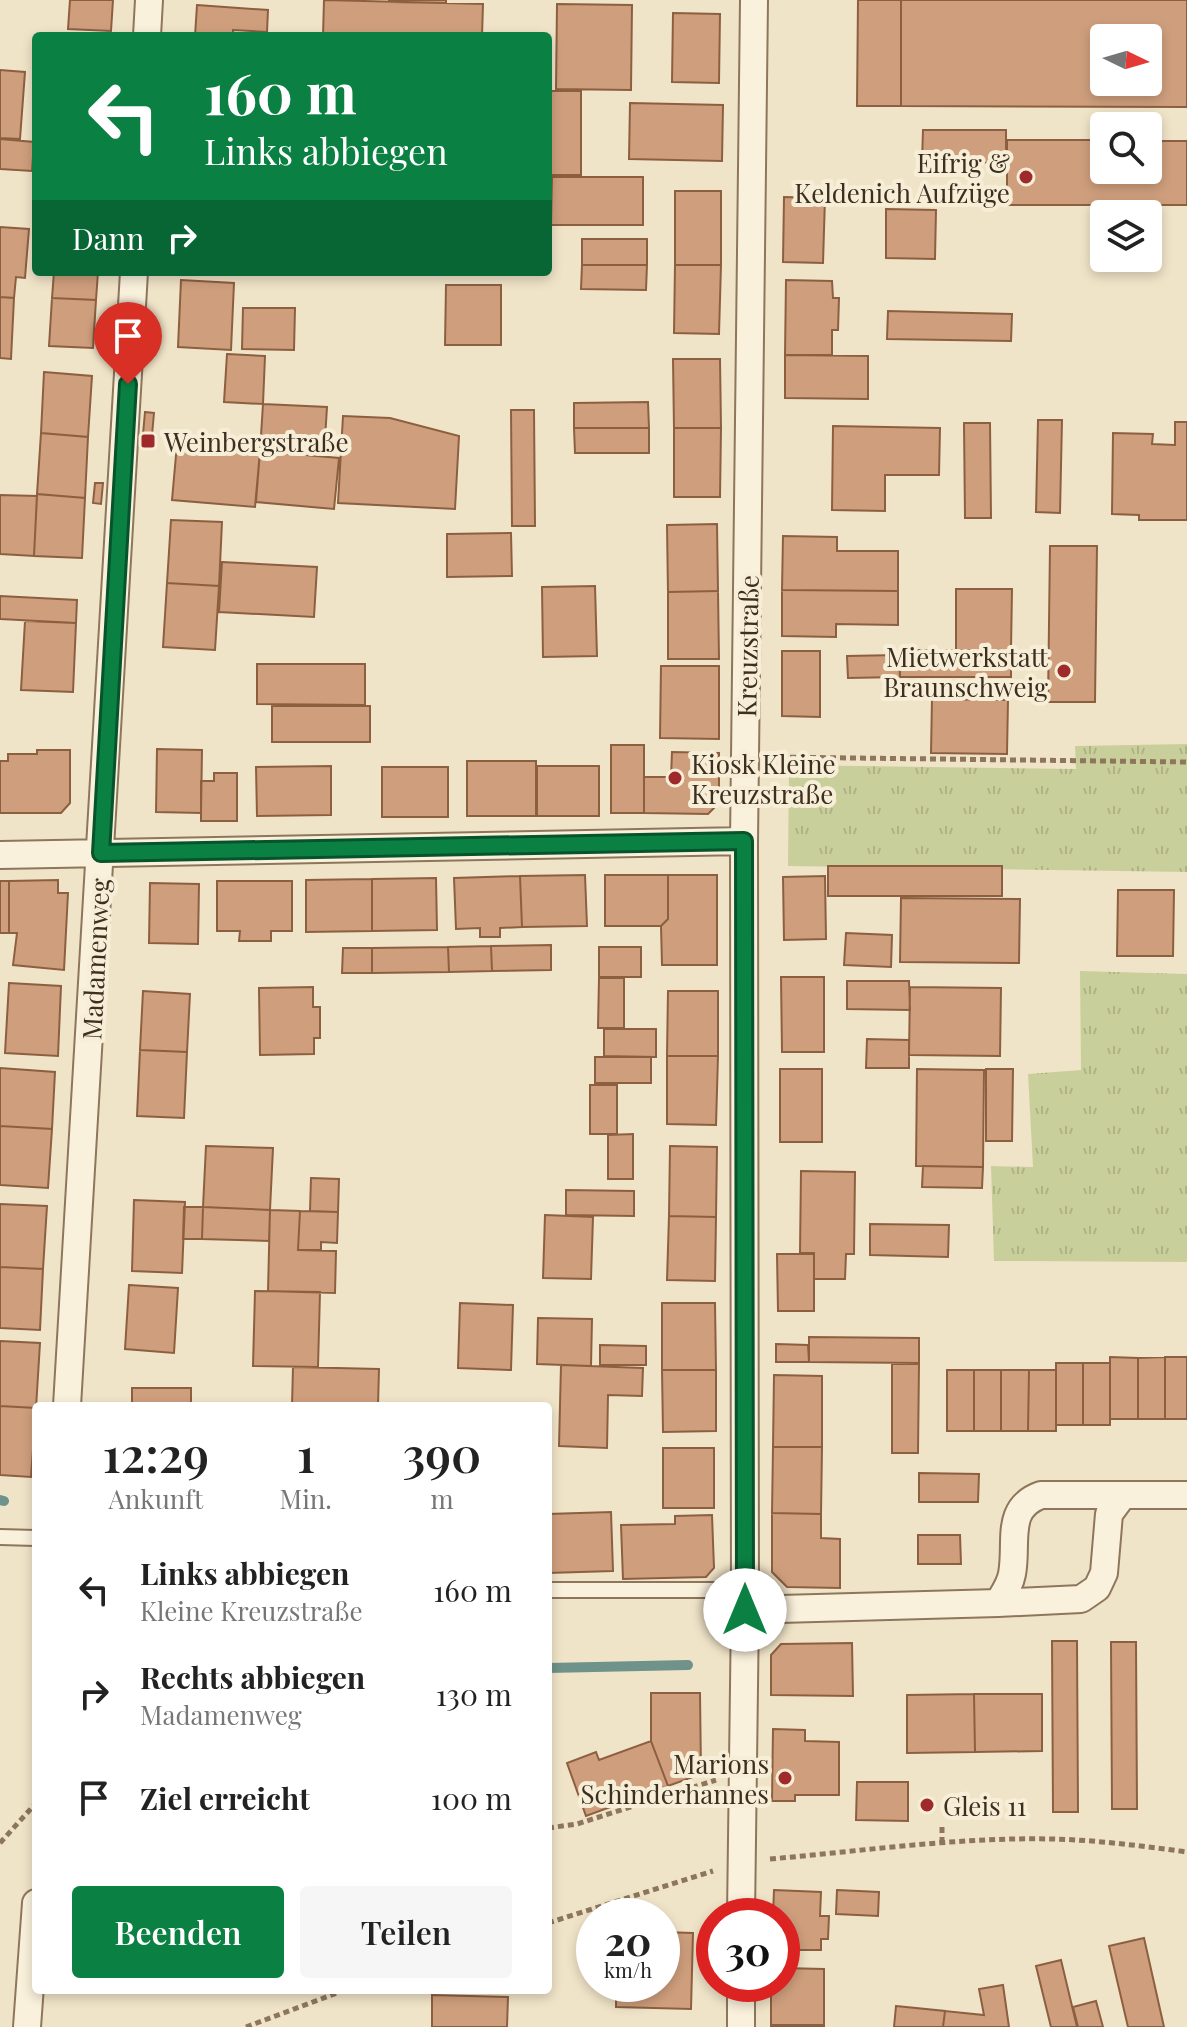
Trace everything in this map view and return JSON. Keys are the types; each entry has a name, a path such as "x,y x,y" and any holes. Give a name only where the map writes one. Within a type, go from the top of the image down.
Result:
{"street":[{"path":"147,32 149,0"},
{"name":"Kreuzstraße","path":"741,1898 745,1610 744,841 754,0"},
{"name":"Madamenweg","path":"67,1402 134,276"},
{"path":"0,855 744,841"},
{"path":"998,1603 1008,1587 1014,1531 1020,1509 1028,1499 1041,1495 1187,1495"},
{"path":"745,1610 1081,1599 1097,1588 1104,1573 1109,1514 1123,1495"},
{"path":"27,2027 32,1958"},
{"path":"741,2002 741,2027"}],"lane":[{"path":"0,1537 32,1538"},
{"path":"552,1590 713,1590 745,1610"}],"path":[{"path":"745,757 1187,762"},
{"path":"552,1827 577,1824 744,1771"},
{"path":"0,1843 32,1807"},
{"path":"942,1825 942,1843"},
{"path":"552,1922 741,1862 942,1843 1052,1839 1129,1844 1187,1852"},
{"path":"246,2027 334,1994"}],"green space":[{"path":"1187,744 1187,872 788,866 789,765 1076,769 1075,746"},
{"path":"1080,971 1187,974 1187,1262 994,1261 991,1166 1033,1167 1028,1074 1081,1070"}],"building":[{"path":"70,0 113,0 111,31 68,29"},
{"path":"324,0 483,4 482,32 323,32"},
{"path":"446,0 446,3 389,2"},
{"path":"858,0 901,0 901,106 857,106"},
{"path":"901,0 1187,0 1187,107 901,106"},
{"path":"557,4 632,5 631,90 556,89"},
{"path":"197,5 268,10 267,32 195,32"},
{"path":"673,13 720,14 719,83 672,82"},
{"path":"0,70 25,72 20,139 0,138"},
{"path":"552,91 581,91 581,175 552,175"},
{"path":"630,103 723,105 722,161 629,159"},
{"path":"923,130 1006,130 1006,163 922,161"},
{"path":"0,139 32,142 32,171 0,169"},
{"path":"1007,140 1090,140 1090,184 1162,184 1162,141 1187,141 1187,205 1162,205 1162,200 1090,200 1090,205 1007,205"},
{"path":"552,177 643,177 643,225 552,225"},
{"path":"675,191 721,191 721,265 675,265"},
{"path":"784,197 825,198 823,263 783,262"},
{"path":"886,209 936,210 935,259 886,258"},
{"path":"0,227 29,229 25,278 16,277 14,298 0,297"},
{"path":"582,239 647,239 647,265 582,265"},
{"path":"582,265 647,265 646,290 581,289"},
{"path":"675,265 721,265 719,334 674,333"},
{"path":"54,276 98,276 96,300 52,298"},
{"path":"181,280 234,283 231,350 178,347"},
{"path":"786,280 832,281 833,298 839,298 838,330 832,330 832,355 785,355"},
{"path":"446,285 501,285 501,345 445,345"},
{"path":"0,297 14,298 11,359 0,358"},
{"path":"52,298 96,300 93,348 49,346"},
{"path":"243,308 295,308 294,350 242,349"},
{"path":"888,311 1012,314 1011,341 887,339"},
{"path":"227,354 265,356 263,404 224,402"},
{"path":"785,355 868,356 868,399 785,398"},
{"path":"673,359 720,359 721,428 674,428"},
{"path":"44,372 92,376 88,437 41,433"},
{"path":"648,402 649,428 574,428 574,403"},
{"path":"263,404 327,407 324,455 260,451"},
{"path":"511,410 534,410 535,526 512,526"},
{"path":"145,412 154,413 152,435 143,434"},
{"path":"343,416 390,418 459,436 455,509 338,503"},
{"path":"1038,420 1062,420 1060,513 1036,512"},
{"path":"1175,422 1187,422 1187,520 1139,520 1139,515 1112,514 1113,433 1153,434 1152,444 1175,445"},
{"path":"964,423 990,423 991,518 965,518"},
{"path":"833,426 940,428 939,475 885,475 885,511 832,510"},
{"path":"574,428 649,428 649,453 575,453"},
{"path":"674,428 721,428 720,497 674,497"},
{"path":"41,433 88,437 85,498 37,494"},
{"path":"177,444 260,451 255,507 172,500"},
{"path":"260,451 339,458 334,509 256,502"},
{"path":"95,483 103,483 101,504 93,503"},
{"path":"37,494 85,498 82,558 34,556"},
{"path":"0,495 37,496 34,556 0,554"},
{"path":"171,520 222,522 219,586 167,583"},
{"path":"717,524 718,591 668,592 667,525"},
{"path":"511,533 512,576 447,577 447,534"},
{"path":"783,536 837,537 837,551 898,551 898,591 782,590"},
{"path":"1050,546 1097,546 1095,702 1048,702"},
{"path":"222,562 317,567 314,617 219,612"},
{"path":"167,583 219,586 215,650 163,647"},
{"path":"595,586 597,656 543,657 542,587"},
{"path":"956,589 1012,589 1011,650 956,650"},
{"path":"782,590 898,591 898,625 836,624 836,637 782,636"},
{"path":"718,591 719,659 668,659 668,592"},
{"path":"0,596 77,600 76,623 0,619"},
{"path":"25,621 76,623 73,692 21,690"},
{"path":"900,650 1011,650 1011,677 900,677"},
{"path":"782,651 820,651 820,717 782,716"},
{"path":"899,655 900,677 848,678 847,656"},
{"path":"257,664 365,664 365,705 257,704"},
{"path":"661,666 719,666 719,739 660,738"},
{"path":"932,699 1008,700 1007,754 931,753"},
{"path":"272,706 370,706 370,742 272,742"},
{"path":"611,745 644,745 644,813 611,813"},
{"path":"157,749 202,750 201,813 156,812"},
{"path":"37,750 70,750 70,803 61,813 0,813 0,761 8,761 8,754 37,754"},
{"path":"672,752 719,753 719,803 708,814 644,813 644,777 671,777"},
{"path":"467,761 536,761 536,816 467,816"},
{"path":"331,766 331,815 257,816 256,767"},
{"path":"537,766 599,766 599,816 537,816"},
{"path":"382,767 448,767 448,817 382,817"},
{"path":"214,773 237,773 237,821 201,821 201,781 214,781"},
{"path":"828,866 1002,866 1002,896 828,896"},
{"path":"585,875 587,926 522,927 520,876"},
{"path":"605,875 668,875 668,919 661,926 605,926"},
{"path":"668,875 717,875 717,965 662,965 661,926 668,919"},
{"path":"520,876 522,927 500,928 500,937 480,937 480,928 456,929 454,878"},
{"path":"825,876 826,939 784,940 783,877"},
{"path":"436,878 437,930 372,931 372,879"},
{"path":"372,879 372,931 306,932 306,880"},
{"path":"58,880 58,893 68,893 64,970 13,965 17,933 9,933 9,881"},
{"path":"0,881 9,881 9,933 0,933"},
{"path":"217,881 292,881 292,931 271,931 271,941 239,941 240,931 217,931"},
{"path":"150,883 199,884 198,944 149,943"},
{"path":"1118,890 1174,890 1173,956 1117,956"},
{"path":"901,898 1020,899 1019,963 900,962"},
{"path":"846,933 892,935 891,967 844,965"},
{"path":"551,945 551,970 492,971 491,946"},
{"path":"491,946 492,971 449,972 448,947"},
{"path":"448,947 449,972 372,973 372,948"},
{"path":"599,947 641,947 641,977 599,977"},
{"path":"343,948 372,948 372,973 342,973"},
{"path":"781,977 824,977 824,1052 782,1052"},
{"path":"599,978 624,978 624,1028 598,1028"},
{"path":"847,981 909,981 910,1010 847,1009"},
{"path":"9,983 61,986 58,1056 5,1053"},
{"path":"313,987 313,1007 320,1007 320,1038 314,1038 314,1054 260,1055 259,988"},
{"path":"910,987 1001,988 1000,1056 909,1055"},
{"path":"143,991 190,994 187,1052 140,1050"},
{"path":"668,991 718,991 718,1056 667,1056"},
{"path":"604,1029 656,1029 656,1057 604,1056"},
{"path":"867,1039 909,1040 909,1068 866,1068"},
{"path":"140,1050 187,1052 184,1118 137,1116"},
{"path":"667,1056 718,1056 716,1125 667,1124"},
{"path":"595,1057 651,1057 651,1083 595,1083"},
{"path":"0,1068 55,1072 52,1129 0,1126"},
{"path":"780,1069 822,1069 822,1142 780,1142"},
{"path":"917,1069 984,1070 983,1167 916,1166"},
{"path":"986,1069 1013,1069 1012,1141 986,1141"},
{"path":"590,1085 617,1085 617,1134 590,1134"},
{"path":"0,1126 52,1129 48,1188 0,1185"},
{"path":"633,1134 633,1179 608,1179 608,1135"},
{"path":"206,1146 273,1148 270,1210 203,1207"},
{"path":"670,1146 717,1147 716,1217 669,1216"},
{"path":"923,1166 983,1167 982,1188 922,1187"},
{"path":"801,1171 855,1172 854,1254 846,1254 845,1279 814,1279 814,1253 800,1253"},
{"path":"311,1178 339,1179 338,1212 310,1211"},
{"path":"566,1190 634,1191 634,1216 566,1215"},
{"path":"134,1200 185,1202 182,1273 132,1271"},
{"path":"0,1204 47,1206 43,1269 0,1267"},
{"path":"184,1207 203,1207 202,1239 183,1239"},
{"path":"203,1207 270,1210 269,1241 202,1239"},
{"path":"270,1210 300,1211 298,1250 336,1251 335,1293 268,1291"},
{"path":"300,1211 338,1212 337,1243 321,1242 321,1250 298,1250"},
{"path":"545,1215 593,1217 591,1279 543,1278"},
{"path":"669,1216 716,1217 715,1281 667,1280"},
{"path":"870,1224 949,1225 948,1257 870,1255"},
{"path":"777,1254 814,1254 814,1311 778,1311"},
{"path":"0,1267 43,1269 40,1330 0,1328"},
{"path":"129,1285 178,1288 174,1353 125,1349"},
{"path":"255,1291 320,1292 318,1367 253,1366"},
{"path":"460,1303 513,1305 511,1370 458,1368"},
{"path":"662,1303 715,1303 716,1370 662,1370"},
{"path":"538,1318 592,1319 591,1366 537,1364"},
{"path":"809,1337 919,1338 919,1363 809,1362"},
{"path":"0,1341 40,1343 36,1402 32,1402 32,1408 0,1406"},
{"path":"776,1344 808,1345 809,1362 776,1362"},
{"path":"600,1345 646,1346 646,1365 600,1365"},
{"path":"1110,1357 1138,1358 1138,1419 1110,1419"},
{"path":"1165,1357 1187,1357 1187,1419 1165,1419"},
{"path":"1165,1357 1165,1419 1138,1419 1138,1358"},
{"path":"1056,1363 1083,1363 1083,1425 1056,1425"},
{"path":"1083,1363 1110,1363 1110,1425 1083,1425"},
{"path":"892,1364 919,1364 918,1453 892,1453"},
{"path":"561,1365 643,1368 642,1396 608,1395 607,1448 559,1446"},
{"path":"293,1367 379,1369 378,1402 292,1402"},
{"path":"662,1370 716,1370 716,1431 663,1432"},
{"path":"947,1370 974,1370 974,1431 947,1431"},
{"path":"974,1370 1001,1370 1001,1431 974,1431"},
{"path":"1001,1370 1029,1370 1028,1431 1001,1431"},
{"path":"1029,1370 1056,1370 1056,1431 1028,1431"},
{"path":"774,1375 822,1376 822,1447 773,1447"},
{"path":"132,1388 191,1388 191,1402 132,1402"},
{"path":"0,1406 32,1408 31,1477 0,1475"},
{"path":"773,1447 822,1447 821,1514 772,1513"},
{"path":"663,1448 714,1448 714,1508 663,1508"},
{"path":"919,1473 979,1474 978,1502 919,1502"},
{"path":"611,1512 613,1571 552,1573 552,1514"},
{"path":"772,1513 821,1514 821,1538 840,1539 840,1588 787,1587 772,1572"},
{"path":"712,1515 714,1568 706,1577 623,1579 621,1525 675,1524 675,1516"},
{"path":"918,1535 960,1535 961,1564 918,1564"},
{"path":"1052,1641 1077,1641 1078,1812 1053,1812"},
{"path":"1111,1642 1136,1642 1137,1809 1112,1809"},
{"path":"852,1643 853,1696 771,1695 771,1655 781,1644"},
{"path":"651,1693 700,1693 701,1774 668,1786 651,1741"},
{"path":"974,1694 975,1752 907,1753 907,1695"},
{"path":"974,1694 1042,1694 1042,1751 975,1752"},
{"path":"773,1729 805,1730 805,1741 839,1742 839,1795 795,1795 795,1801 772,1801"},
{"path":"651,1741 668,1786 586,1816 567,1763 596,1752 599,1760"},
{"path":"857,1782 908,1782 908,1821 856,1820"},
{"path":"774,1890 821,1892 820,1916 829,1916 828,1939 821,1939 821,1950 800,1950 800,1898 774,1898"},
{"path":"837,1890 879,1892 878,1916 836,1914"},
{"path":"680,1933 693,1933 691,2009 616,2007 616,2002 680,2002"},
{"path":"1144,1938 1164,2027 1128,2027 1109,1946"},
{"path":"1061,1960 1077,2027 1051,2027 1036,1966"},
{"path":"800,1968 824,1969 824,2025 771,2025 771,2002 800,2002"},
{"path":"1003,1985 1009,2027 943,2027 945,2011 984,2015 979,1989"},
{"path":"432,1995 508,1997 507,2027 432,2027"},
{"path":"1096,2001 1103,2027 1078,2027 1073,2007"},
{"path":"896,2006 945,2011 943,2027 894,2027"},
{"path":"824,2025 824,2027 771,2027"}],"waterway":[{"path":"0,1500 4,1501"},
{"path":"552,1668 688,1665"}],"place":[{"name":"Eifrig & Keldenich Aufzüge","path":"1026,177"},
{"name":"Weinbergstraße","path":"148,441"},
{"name":"Mietwerkstatt Braunschweig","path":"1064,671"},
{"name":"Kiosk Kleine Kreuzstraße","path":"675,778"},
{"name":"Marions Schinderhannes","path":"785,1778"},
{"name":"Gleis 11","path":"927,1805"}],"route":[{"path":"128,384 101,853 744,841 745,1610"}]}
